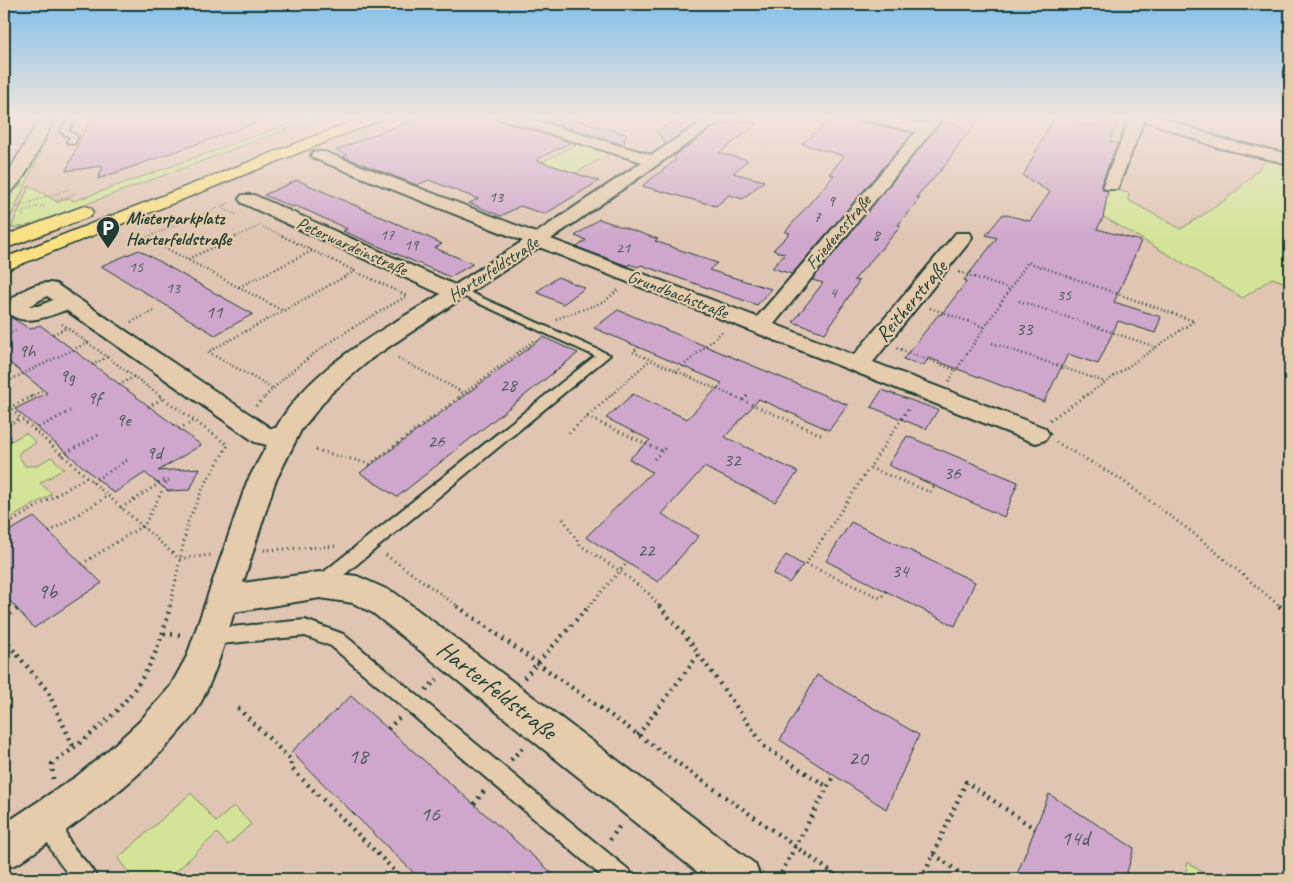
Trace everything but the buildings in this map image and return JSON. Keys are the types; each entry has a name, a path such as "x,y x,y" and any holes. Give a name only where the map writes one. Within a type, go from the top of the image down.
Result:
{"main road":[{"path":"4,265 275,157"},
{"path":"151,187 169,180"},
{"path":"4,243 105,204"}],"street":[{"path":"4,190 12,182 26,157"},
{"name":"Grundbachstraße","path":"325,157 1036,434"},
{"path":"644,157 653,160"},
{"name":"Harterfeldstraße","path":"4,848 56,815 98,785 152,736 183,699 202,661 261,482 282,438 302,409 328,382 364,353 537,240 657,157"},
{"name":"Friedensstraße","path":"761,326 902,157"},
{"path":"1110,185 1121,157"},
{"name":"Peterwardeinstraße","path":"248,199 458,292"},
{"name":"Reitherstraße","path":"858,364 963,237"},
{"path":"62,310 112,331 264,436 282,438"},
{"name":"Harterfeldstraße","path":"222,600 320,585 357,590 384,603 507,697 726,875"}],"lane":[{"path":"320,585 604,356 458,292"},
{"path":"210,637 305,628 337,640 622,879"},
{"path":"56,815 57,841 86,879"}],"path":[{"path":"27,209 17,207 69,189"},
{"path":"43,207 77,192"},
{"path":"220,207 147,238 283,311"},
{"path":"188,260 260,226"},
{"path":"238,287 312,251"},
{"path":"1290,253 1286,268 1290,274"},
{"path":"942,397 955,370 1028,262 1194,321 1043,424 1036,434 1061,444 1119,478 1193,533 1290,615"},
{"path":"939,266 1010,289"},
{"path":"272,388 208,352 355,271"},
{"path":"316,450 370,464 464,393 543,328 604,302 634,277"},
{"path":"56,815 52,764 74,748 113,712 148,670 166,625 186,531 202,491 228,445 272,388 320,348 407,296"},
{"path":"910,301 984,327"},
{"path":"1019,302 1156,347"},
{"path":"62,310 67,328 228,445"},
{"path":"4,383 154,311"},
{"path":"676,372 738,317"},
{"path":"53,334 67,328"},
{"path":"877,341 955,370"},
{"path":"992,343 1105,382"},
{"path":"639,346 633,352 822,435"},
{"path":"92,365 108,357"},
{"path":"398,358 464,393"},
{"path":"569,433 650,360"},
{"path":"119,385 134,377"},
{"path":"886,591 881,598 806,564 922,389"},
{"path":"9,408 44,390"},
{"path":"743,400 748,395"},
{"path":"148,406 163,398"},
{"path":"4,403 179,559"},
{"path":"34,430 70,411"},
{"path":"587,417 662,451"},
{"path":"4,427 20,419"},
{"path":"180,429 194,420"},
{"path":"62,455 98,435"},
{"path":"654,459 666,448"},
{"path":"92,482 129,459"},
{"path":"870,468 930,492 935,486"},
{"path":"4,526 87,478"},
{"path":"82,564 143,527 169,480 120,508"},
{"path":"49,532 108,496"},
{"path":"563,520 580,545 620,571 649,594 686,635 765,747 828,787"},
{"path":"289,548 371,544 841,879"},
{"path":"507,697 627,563"},
{"path":"4,618 17,609"},
{"path":"4,639 47,690 74,748"},
{"path":"638,735 699,654"},
{"path":"238,708 290,759 292,769 403,879"},
{"path":"778,879 834,775"},
{"path":"922,879 966,782 1035,829"},
{"path":"934,854 968,879"}],"green space":[{"path":"34,157 38,157 4,231 4,203 21,185"},
{"path":"196,157 212,157 28,226 11,228 29,186 58,202 69,198 74,201"},
{"path":"551,157 603,157 560,182 526,170"},
{"path":"1268,157 1290,160 1290,284 1272,278 1243,298 1025,171 1129,193 1128,200 1181,229 1218,205 1259,168"},
{"path":"26,433 36,443 22,450 18,455 25,466 36,466 51,457 64,469 40,483 52,494 4,522 4,445"},
{"path":"191,793 216,822 234,806 251,824 228,845 217,833 168,879 133,879 118,858"},
{"path":"1188,862 1211,879 1184,879"}],"tram line":[{"path":"4,257 259,157"}],"place":[{"name":"Mieterparkplatz Harterfeldstraße","path":"108,249"}]}
